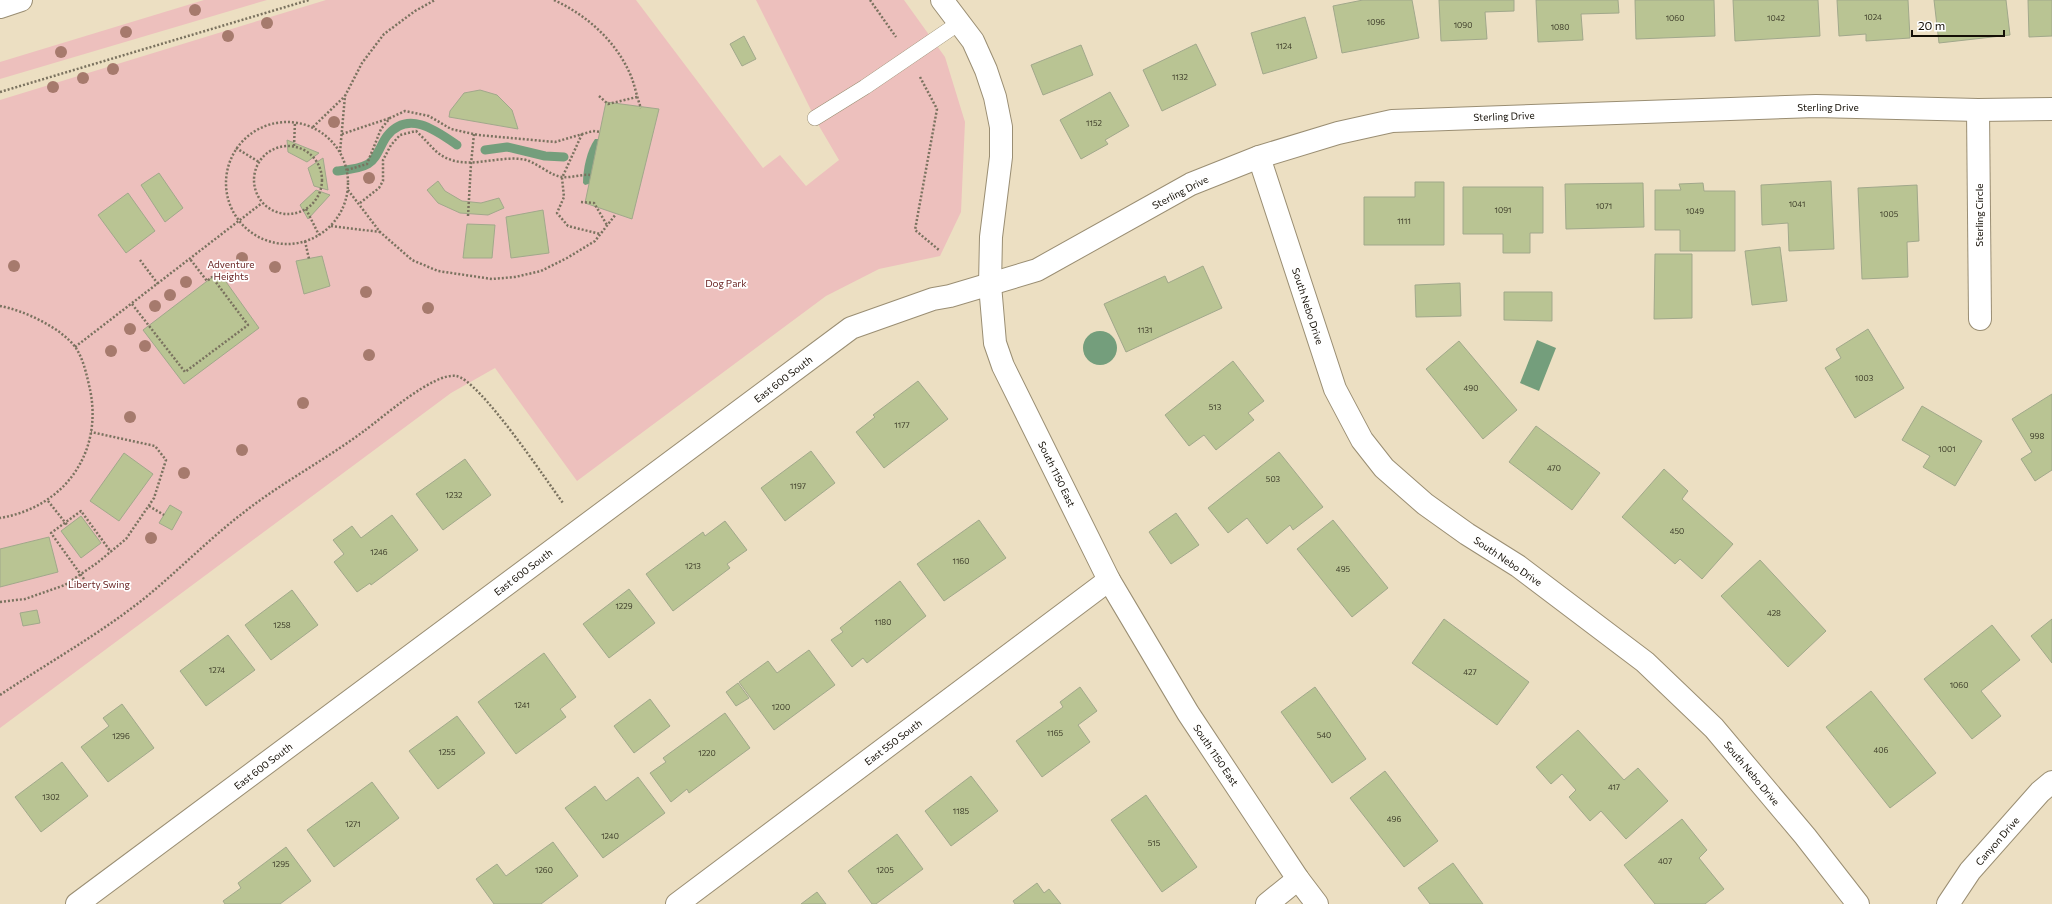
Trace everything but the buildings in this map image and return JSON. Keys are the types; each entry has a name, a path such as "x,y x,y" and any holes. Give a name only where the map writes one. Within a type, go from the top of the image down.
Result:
{"street":[{"path":"0,7 21,0"},
{"name":"South 1150 East","path":"942,0 973,42 986,70 995,97 1001,127 1001,156 991,237 990,285 995,344 1000,358 1109,580 1188,713 1298,879 1317,904"},
{"name":"Sterling Drive","path":"990,285 1037,270 1191,184 1260,157 1338,133 1392,121 1816,106 1978,110 2052,109"},
{"name":"Sterling Circle","path":"1978,110 1980,319"},
{"name":"South Nebo Drive","path":"1260,157 1335,389 1362,440 1384,468 1425,504 1467,534 1518,566 1645,662 1714,728 1805,836 1858,904"},
{"name":"East 600 South","path":"78,904 851,328 933,299 990,285"},
{"name":"East 550 South","path":"677,904 1109,580"},
{"name":"Canyon Drive","path":"1948,904 1970,871 2040,792 2052,782"},
{"path":"1266,904 1298,879"}],"lane":[{"path":"815,118 959,24"}],"path":[{"path":"0,92 309,0"},
{"path":"340,152 346,96 362,63 384,34 415,11 435,0"},
{"path":"554,0 579,13 595,25 614,45 631,76 641,108"},
{"path":"870,0 909,57 937,109 915,230 939,250"},
{"path":"313,127 346,96"},
{"path":"599,96 608,104 637,97"},
{"path":"342,134 390,118 405,111 429,116 451,129 474,134 555,142 593,131 600,132"},
{"path":"347,170 368,164 381,129 390,118"},
{"path":"278,122 295,122 313,127 328,138 340,152 347,170 348,190 343,210 331,226 319,235 305,242 288,245 269,242 253,234 239,222 229,205 225,185 228,166 236,148 248,136 262,127 278,122"},
{"path":"294,146 295,122"},
{"path":"360,203 379,188 383,181 383,160 390,145 400,135 416,132 438,153 453,160 470,164 503,158 524,159 562,178 579,174 590,175"},
{"path":"468,216 470,164 474,134"},
{"path":"582,134 562,178 564,198 557,213 568,226 600,234"},
{"path":"294,146 305,150 315,157 321,167 323,179 321,191 315,201 306,209 288,215 274,211 262,203 256,194 254,183 255,172 259,162 274,148 294,146"},
{"path":"236,148 259,162"},
{"path":"348,190 360,203 380,232 412,260 438,271 492,279 515,277 541,271 588,245 600,234 616,214"},
{"path":"581,202 594,203 607,225"},
{"path":"75,347 262,203"},
{"path":"306,209 319,235"},
{"path":"331,226 380,232"},
{"path":"305,242 309,259"},
{"path":"132,304 184,372 248,325 212,277 207,281 190,259"},
{"path":"140,260 158,284"},
{"path":"0,306 12,308 32,317 59,332 75,347 85,367 90,390 93,416 89,442 80,466 48,501 30,510 0,518"},
{"path":"0,695 119,617 145,597 243,513 344,446 410,396 443,377 457,376 473,385 512,434 563,503"},
{"path":"0,602 25,599 65,585 111,552 126,539 154,498 166,460 155,446 91,432"},
{"path":"48,501 68,526"},
{"path":"149,506 164,515"},
{"path":"84,579 51,533 81,511 111,552"}],"green space":[{"path":"204,0 267,0 0,79 0,62"},
{"name":"Adventure Heights","path":"326,0 636,0 763,168 780,155 806,186 839,160 819,126 756,0 904,0 945,57 965,122 961,212 940,256 879,269 826,296 577,481 495,368 451,393 0,728 0,100"}],"shaded area":[{"path":"595,139 598,139 603,144 592,183 585,185 583,183 585,166 592,143"},
{"path":"1100,331 1106,332 1112,336 1116,342 1116,354 1112,360 1106,364 1100,365 1094,364 1088,360 1084,354 1083,348 1084,342 1088,336 1094,332"},
{"path":"1537,340 1556,348 1539,391 1520,383"}],"waterway":[{"path":"337,171 349,170 368,164 377,155 387,136 395,128 404,124 413,123 422,125 441,134 457,145"},
{"path":"485,150 507,147 545,156 564,157"}],"park label":[{"name":"Dog Park","path":"726,283"},
{"name":"Liberty Swing","path":"99,584"}]}
